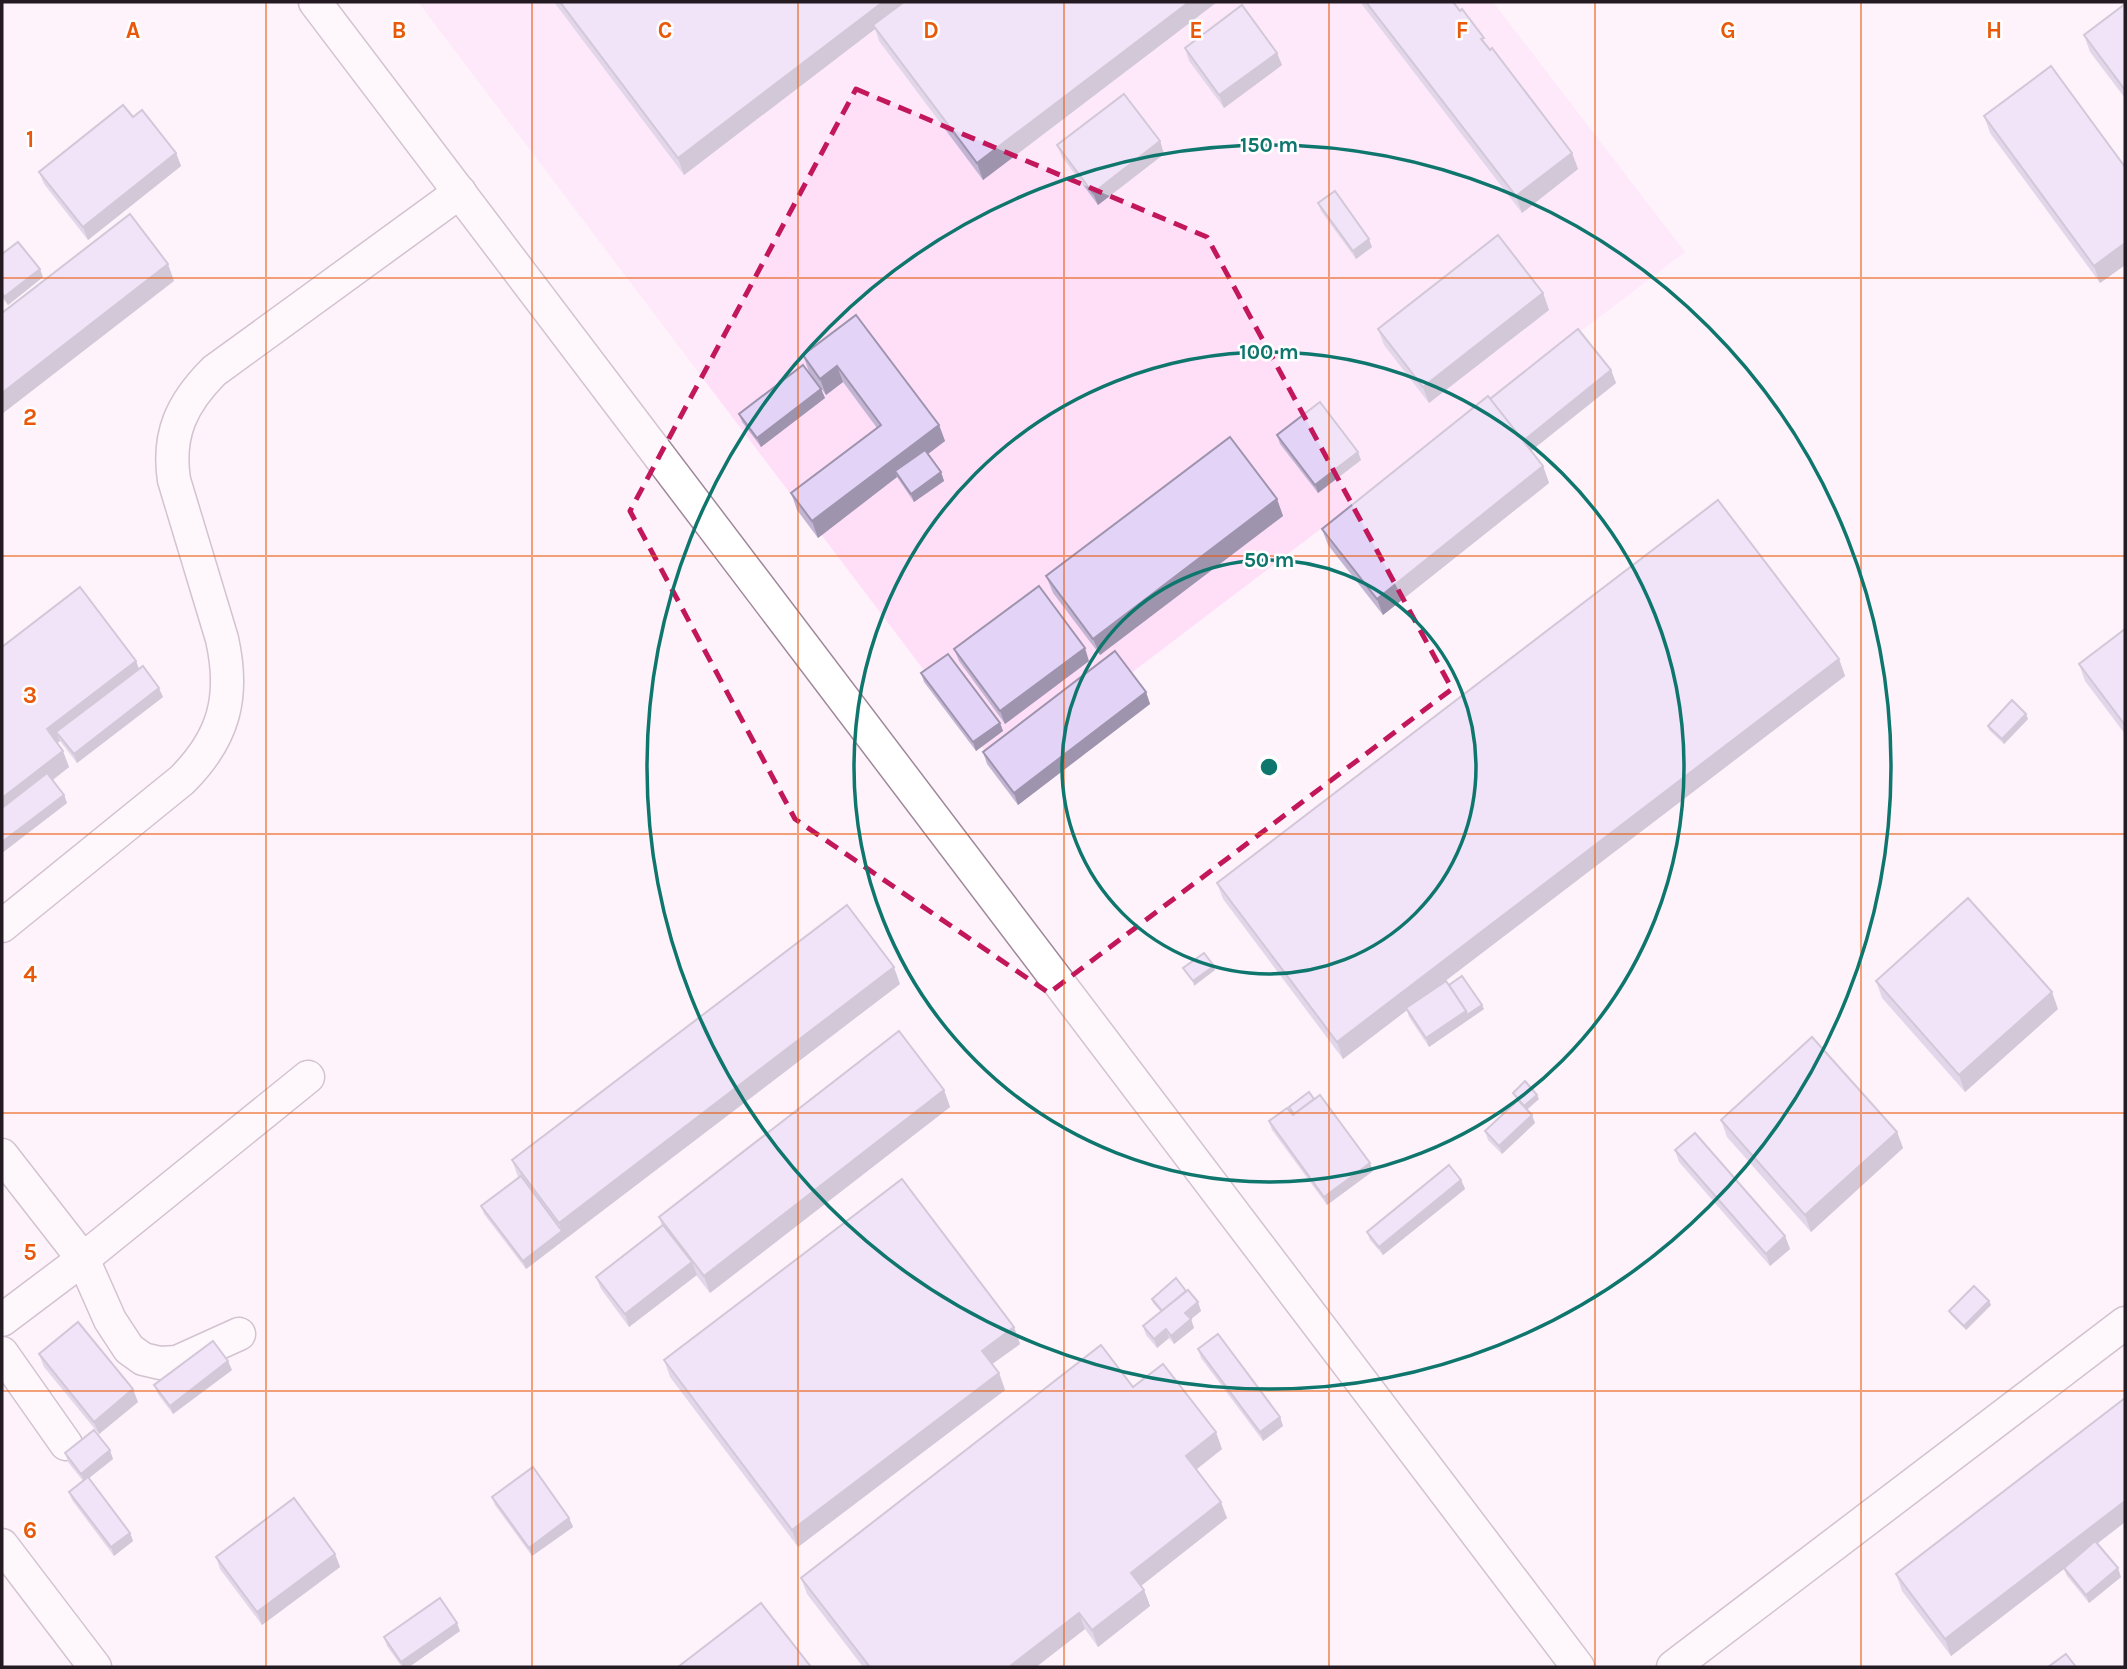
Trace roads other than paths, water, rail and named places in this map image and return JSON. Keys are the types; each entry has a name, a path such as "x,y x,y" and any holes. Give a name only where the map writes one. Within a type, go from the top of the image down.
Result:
{"street":[{"path":"315,2 1578,1667"},
{"path":"2,926 182,780 201,761 214,740 223,715 228,690 228,665 174,480 171,459 176,429 188,401 214,371 460,192"},
{"path":"2,1320 83,1259 307,1077"},
{"path":"2,1155 83,1259 119,1336 129,1349 144,1359 160,1363 177,1362 239,1334"},
{"path":"1673,1667 2125,1323"},
{"path":"2,1353 66,1444"},
{"path":"2,1545 95,1667"}]}
